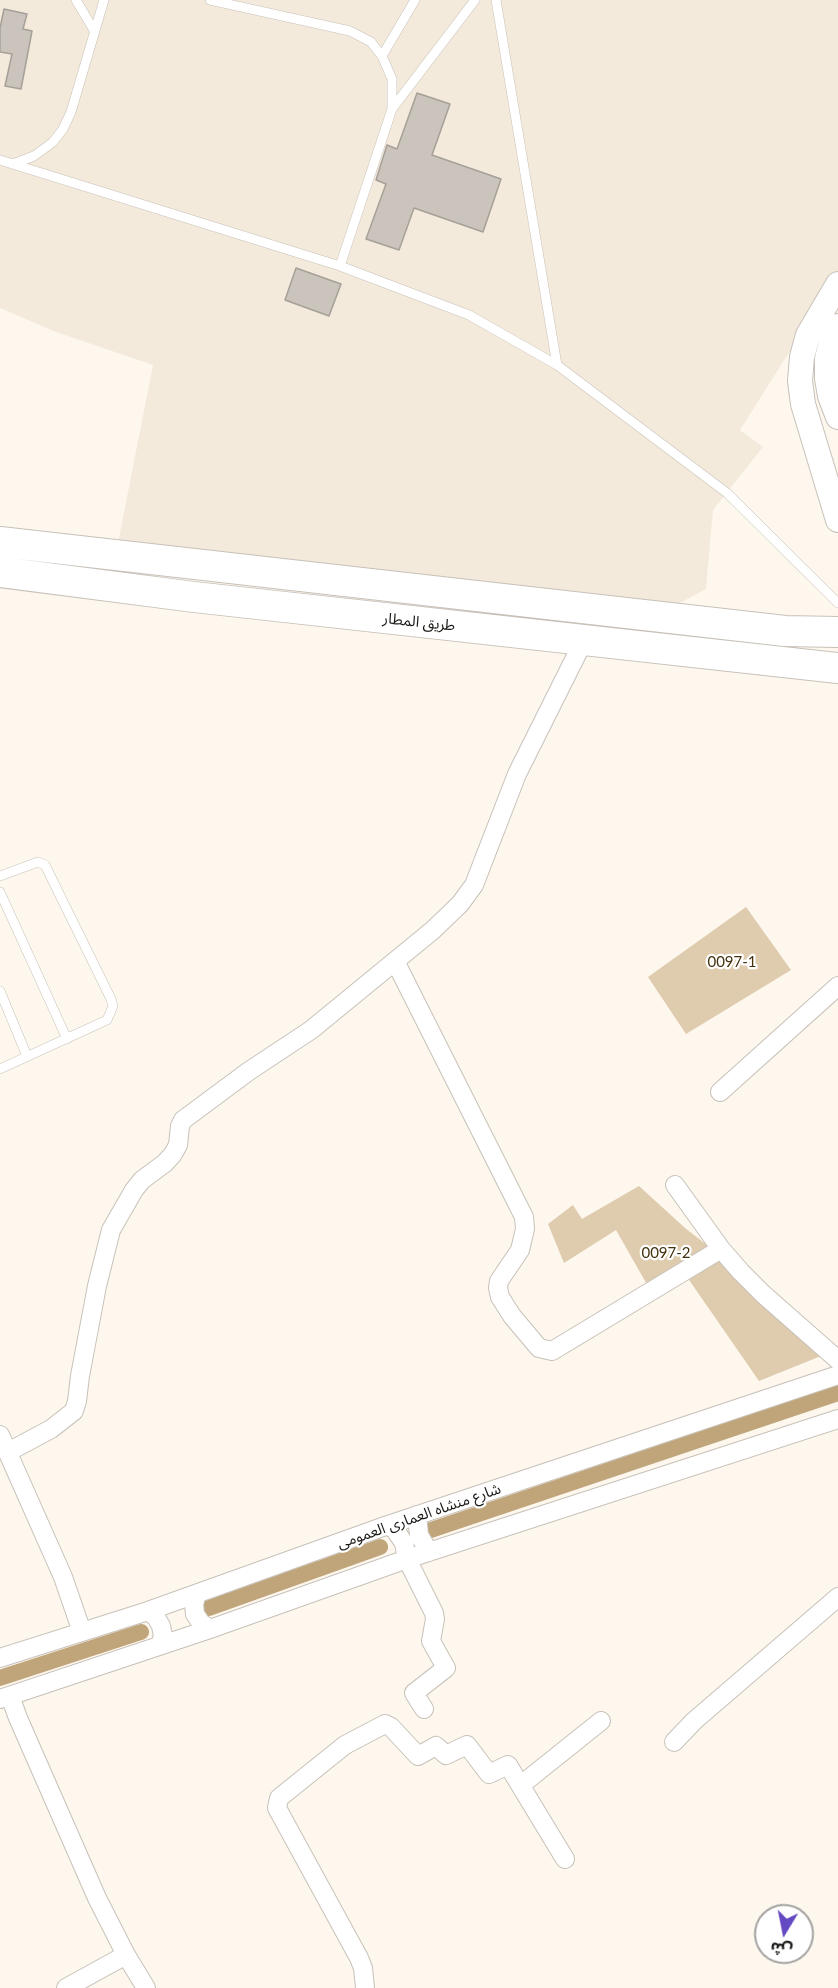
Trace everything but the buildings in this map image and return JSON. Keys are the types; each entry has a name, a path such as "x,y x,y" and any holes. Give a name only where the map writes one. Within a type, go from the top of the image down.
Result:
{"main road":[{"name":"طريق المطار","path":"0,542 785,632 838,632"},
{"name":"طريق المطار","path":"0,572 194,597 838,668"}],"street":[{"path":"838,284 808,335 802,357 800,381 813,436 838,520"},
{"path":"838,326 827,359 827,378 830,396 838,417"},
{"path":"813,436 838,428"},
{"path":"8,1452 51,1429 74,1411 97,1286 111,1230 142,1180 173,1154 178,1145 183,1120 249,1071 311,1030 434,930 460,904 474,885 517,774 584,640"},
{"path":"395,961 524,1217 525,1229 520,1250 499,1281 498,1288 500,1297 512,1316 539,1348 552,1351 721,1249"},
{"path":"720,1092 838,986"},
{"path":"675,1185 721,1249 763,1294 838,1360"},
{"name":"شارع منشاه العمارى العمومى","path":"0,1658 148,1611 417,1515 838,1376"},
{"path":"146,1988 97,1898 18,1718 5,1697 210,1629 406,1559 838,1419"},
{"path":"0,1435 63,1577 82,1632"},
{"path":"417,1515 419,1535 429,1552"},
{"path":"388,1525 395,1530 404,1543 406,1559 434,1612 431,1641 446,1668 414,1693 424,1709"},
{"path":"197,1594 194,1604 195,1614 201,1623 210,1629"},
{"path":"674,1742 694,1721 838,1598"},
{"path":"148,1611 156,1617 161,1626 163,1636 160,1645"},
{"path":"521,1785 601,1721"},
{"path":"365,1988 363,1968 359,1958 277,1808 279,1798 345,1745 385,1724 391,1727 418,1756 436,1746 446,1755 468,1745 489,1774 508,1765 565,1859"},
{"path":"66,1988 126,1955"}],"lane":[{"path":"76,0 95,32"},
{"path":"13,164 34,156 52,142 63,129 71,112 104,0"},
{"path":"210,0 350,31 371,42 382,56 392,79 392,109 340,266"},
{"path":"382,56 415,0"},
{"path":"392,109 475,0"},
{"path":"496,0 557,366"},
{"path":"0,160 340,266 469,315 557,366 727,493 838,603"},
{"path":"0,876 38,862 45,865 111,999 112,1012 107,1020 0,1069"},
{"path":"0,892 67,1038"},
{"path":"0,991 27,1056"}],"shaded area":[{"path":"0,0 838,0 838,275 740,430 763,447 713,510 706,589 678,604 117,548 153,365 56,332 0,308"}],"green space":[{"name":"0097-1","path":"746,907 791,970 686,1034 648,977"},
{"name":"0097-2","path":"639,1186 685,1228 730,1263 826,1354 759,1381 687,1277 653,1295 616,1230 564,1263 548,1224 573,1205 582,1219"}],"waterway":[{"path":"431,1530 838,1393"},
{"path":"209,1608 380,1547"},
{"path":"0,1678 141,1632"}]}
